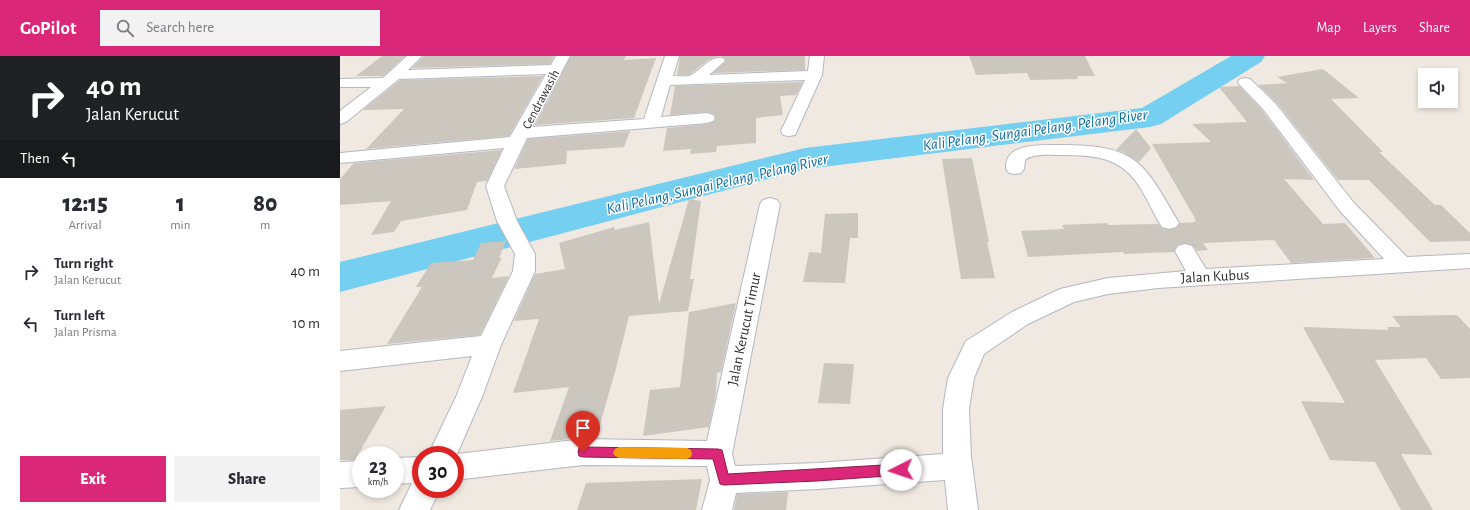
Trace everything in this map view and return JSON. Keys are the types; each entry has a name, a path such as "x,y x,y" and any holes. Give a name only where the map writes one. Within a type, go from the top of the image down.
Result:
{"street":[{"path":"340,119 391,79 415,56"},
{"path":"652,123 672,56"},
{"path":"789,131 815,75 817,56"},
{"path":"693,80 718,61"},
{"path":"340,83 560,62"},
{"name":"Cendrawasih","path":"489,345 524,271 526,254 507,221 495,186 560,62"},
{"path":"664,81 815,75"},
{"path":"1245,82 1269,106 1347,207 1403,266"},
{"path":"340,158 707,118"},
{"path":"1015,169 1014,163 1018,157 1027,152 1086,150 1110,154 1125,161 1139,171 1169,223"},
{"name":"Jalan Kerucut Timur","path":"717,510 721,467 770,204"},
{"path":"1185,251 1200,277"},
{"name":"Jalan Kubus","path":"959,466 957,456 956,409 961,378 975,348 1020,318 1068,295 1108,286 1158,280 1470,261"},
{"path":"340,361 489,345 469,397 446,446"},
{"path":"464,466 583,452 817,476 959,466 962,510"},
{"path":"340,475 352,474"},
{"path":"414,510 420,498"}],"building":[{"path":"382,56 405,56 383,76 356,76"},
{"path":"424,56 554,56 550,64 412,68"},
{"path":"571,56 626,56 624,60 656,58 634,118 535,125"},
{"path":"680,56 718,56 708,60 689,75 677,75"},
{"path":"718,56 805,56 805,70 713,73 726,61 724,57"},
{"path":"969,56 1085,56 1095,76 1077,76 1078,79 1030,80 1027,73 976,75"},
{"path":"1323,69 1359,98 1331,99 1383,152 1379,152 1435,205 1441,205 1470,233 1470,241 1430,242 1369,180 1338,180 1276,102 1258,85 1287,83 1277,77"},
{"path":"543,76 509,136 366,149 404,109 363,110 400,80"},
{"path":"803,82 796,95 780,96 783,115 756,118 756,143 717,146 716,152 690,154 691,149 663,151 667,128 707,124 716,119 714,114 707,112 670,115 675,86"},
{"path":"1239,86 1262,110 1314,180 1284,179 1323,224 1345,223 1375,258 1291,263 1274,240 1203,243 1208,250 1197,251 1192,245 1185,243 1177,245 1174,252 1124,254 1123,252 1028,257 1021,231 1064,229 1062,225 1107,223 1108,225 1158,224 1162,228 1169,230 1177,228 1180,223 1196,222 1152,144 1211,142 1192,124 1247,122 1219,87"},
{"path":"1136,129 1151,148 1139,162 1123,152 1116,150"},
{"path":"630,131 624,147 567,151 566,164 514,169 528,139"},
{"path":"502,150 487,181 477,182 467,210 401,221 394,232 371,235 391,201 340,205 340,179 354,163"},
{"path":"972,158 995,278 961,279 942,159"},
{"path":"689,199 701,201 690,279 694,279 688,311 629,316 596,438 550,441 569,387 513,393 539,319 514,321 535,274 565,269 559,243 614,227 615,230 649,222 659,304"},
{"path":"858,213 858,238 850,238 845,283 803,282 809,252 821,253 825,214"},
{"path":"506,241 499,258 502,257 492,278 509,276 480,335 387,344 422,287 416,287 431,263 473,260 481,243"},
{"path":"736,303 721,372 717,373 716,393 709,427 643,436 650,390 680,387 689,312"},
{"path":"1457,315 1470,329 1470,378 1441,379 1426,358 1375,360 1433,455 1401,454 1433,510 1401,510 1375,462 1330,460 1301,401 1345,403 1303,327 1389,330 1387,327 1401,327 1392,316"},
{"path":"824,363 854,364 850,404 818,403"},
{"path":"386,406 363,446 352,446 352,460 340,460 340,410"},
{"path":"702,479 696,510 577,510 586,483"},
{"path":"788,492 786,510 734,510 737,494"}],"waterway":[{"name":"Kali Pelang, Sungai Pelang, Pelang River","path":"340,277 805,159 1150,117 1251,56"}],"slow traffic":[{"path":"619,453 687,454"}],"route":[{"path":"583,452 718,454 724,480 817,476 901,470"}]}
